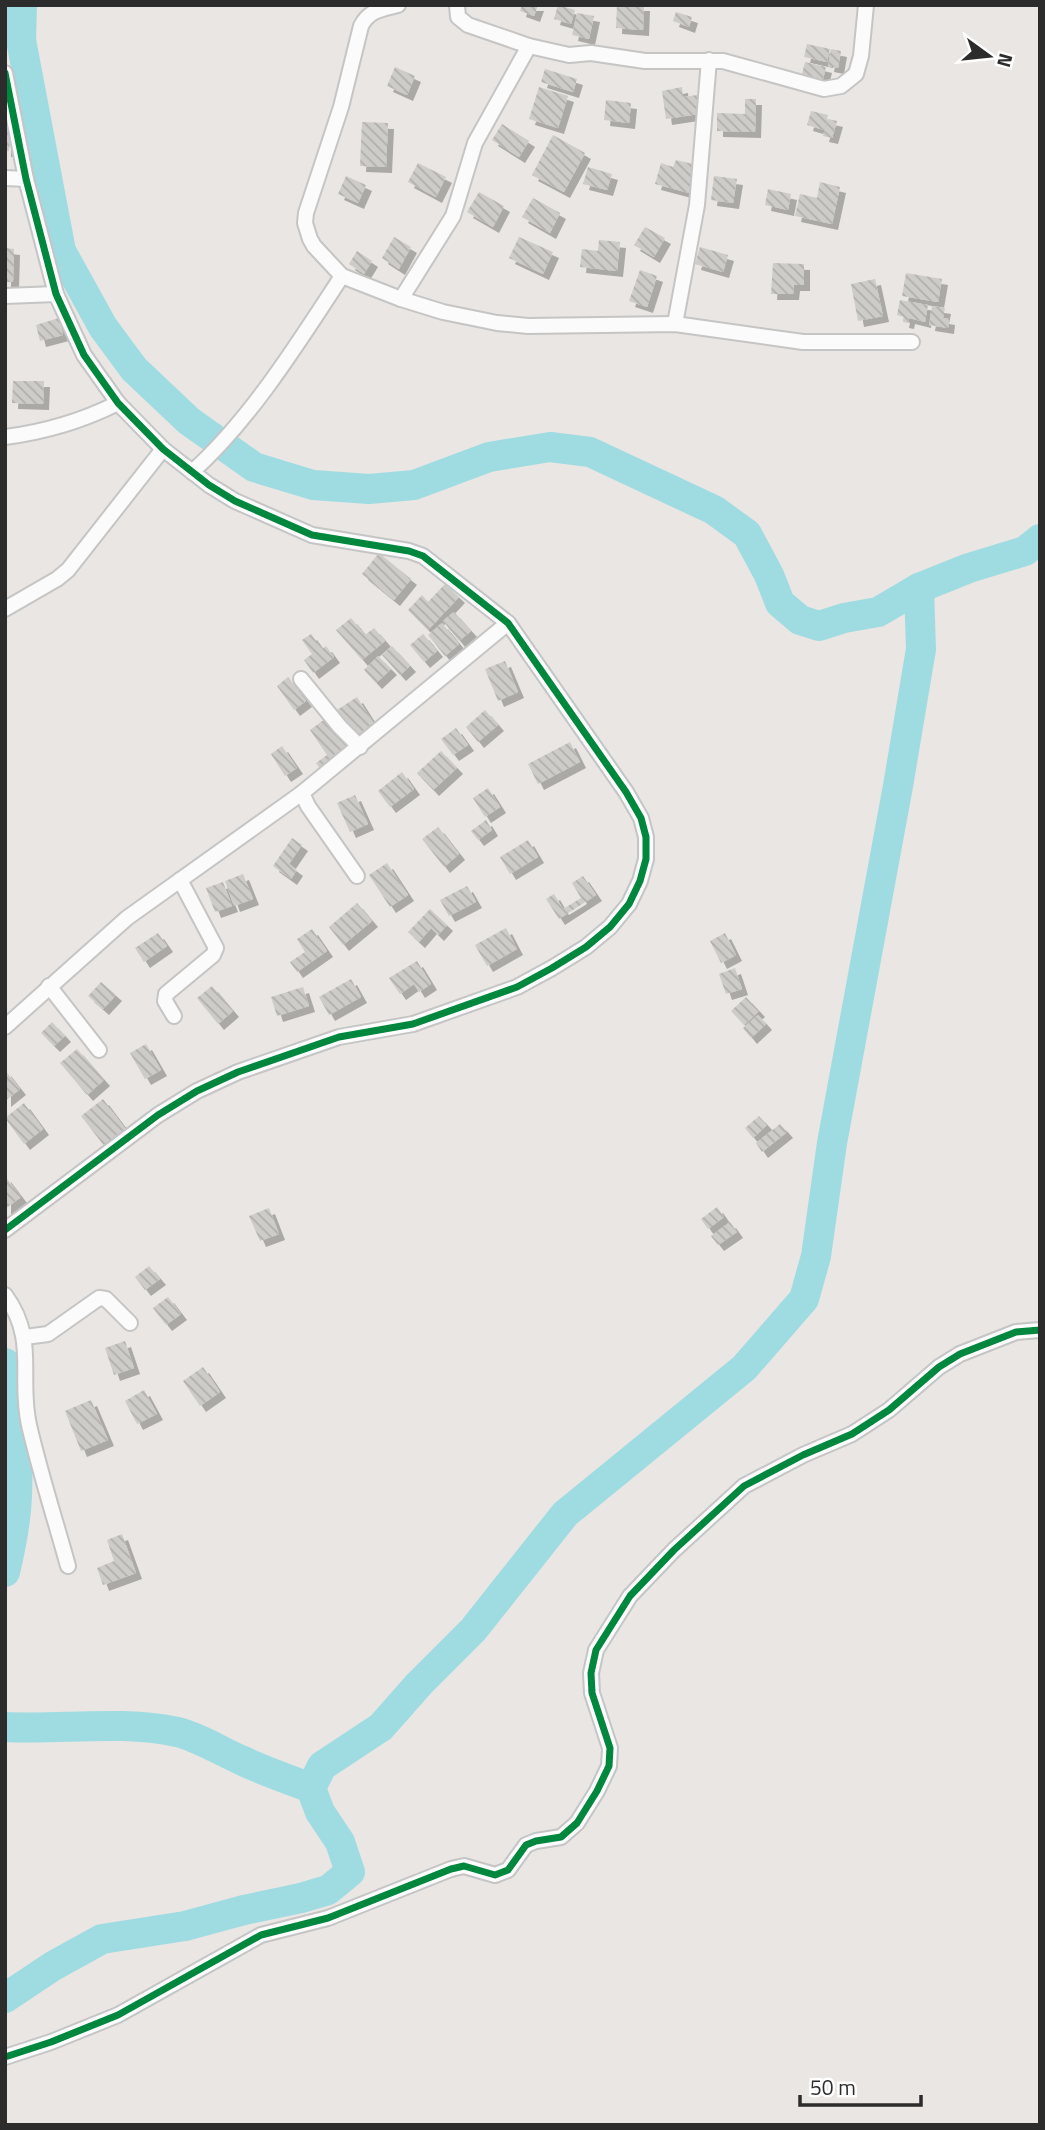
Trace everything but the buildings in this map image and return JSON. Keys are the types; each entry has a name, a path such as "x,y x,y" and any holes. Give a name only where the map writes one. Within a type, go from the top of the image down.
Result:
{"street":[{"path":"398,5 371,13 363,22 339,116 306,214 310,239 342,276 443,312 497,323 528,326 675,324 803,342 912,342"},
{"path":"457,5 458,17 464,23 529,46 569,55 592,52 645,61 709,60 735,63 824,89 841,86 849,81 859,66 866,5"},
{"path":"401,299 453,216 475,144 529,46"},
{"path":"675,324 697,205 709,60"},
{"path":"5,73 26,179 56,294 84,355 118,403 163,449 222,494 303,532 409,551 423,556 508,623 626,792 641,818 646,837 646,859 640,881 629,904 610,928 552,968 517,987 413,1024 339,1037 239,1072 197,1091 158,1115 5,1230"},
{"path":"5,178 26,179"},
{"path":"192,472 216,450 288,358 342,276"},
{"path":"5,296 56,294"},
{"path":"5,437 71,424 118,403"},
{"path":"5,609 68,570 163,449"},
{"path":"5,1027 127,918 302,793 508,623"},
{"path":"301,679 360,747"},
{"path":"302,793 357,876"},
{"path":"174,1016 165,1001 166,994 213,955 216,948 180,880"},
{"path":"49,986 99,1050"},
{"path":"5,1295 13,1306 25,1337 27,1415 68,1566"},
{"path":"25,1337 48,1334 99,1298 106,1299 130,1323"},
{"path":"5,2057 118,2015 261,1935 328,1918 451,1869 464,1866 495,1875 508,1870 526,1845 561,1837 577,1823 609,1766 610,1748 592,1693 591,1673 596,1650 630,1596 674,1550 744,1486 803,1455 852,1434 889,1410 939,1367 960,1354 1016,1332 1040,1330"}],"waterway":[{"path":"22,5 21,40 61,251 103,327 134,369 189,421 254,467 313,485 369,489 414,485 489,457 550,447 590,452 714,510 747,534 769,575 780,603 800,620 819,626 878,612 919,588 969,568 1025,551 1040,539"},
{"path":"5,1998 53,1966 102,1939 185,1926 301,1898 328,1890 350,1872 340,1842 320,1812 311,1788 322,1766 381,1727 473,1630 565,1514 744,1368 804,1299 816,1256 832,1143 921,649 919,588"},
{"path":"5,1363 9,1371 17,1481 14,1525 5,1572"},
{"path":"5,1727 113,1726 177,1732 311,1788"}],"cycle path":[{"path":"5,73 26,179 56,294 84,355 118,403 163,449 209,485 235,501 312,535 409,551 423,556 508,623 626,792 641,818 646,837 646,859 640,881 629,904 610,927 586,947 552,968 517,987 413,1024 339,1037 238,1072 197,1091 158,1115 5,1230"},
{"path":"5,2057 118,2015 261,1935 328,1918 451,1869 464,1866 495,1875 508,1870 526,1845 561,1837 577,1823 609,1766 610,1748 592,1693 591,1673 596,1650 630,1596 674,1550 744,1486 803,1455 852,1434 889,1410 939,1367 960,1354 1016,1332 1040,1330"}]}
